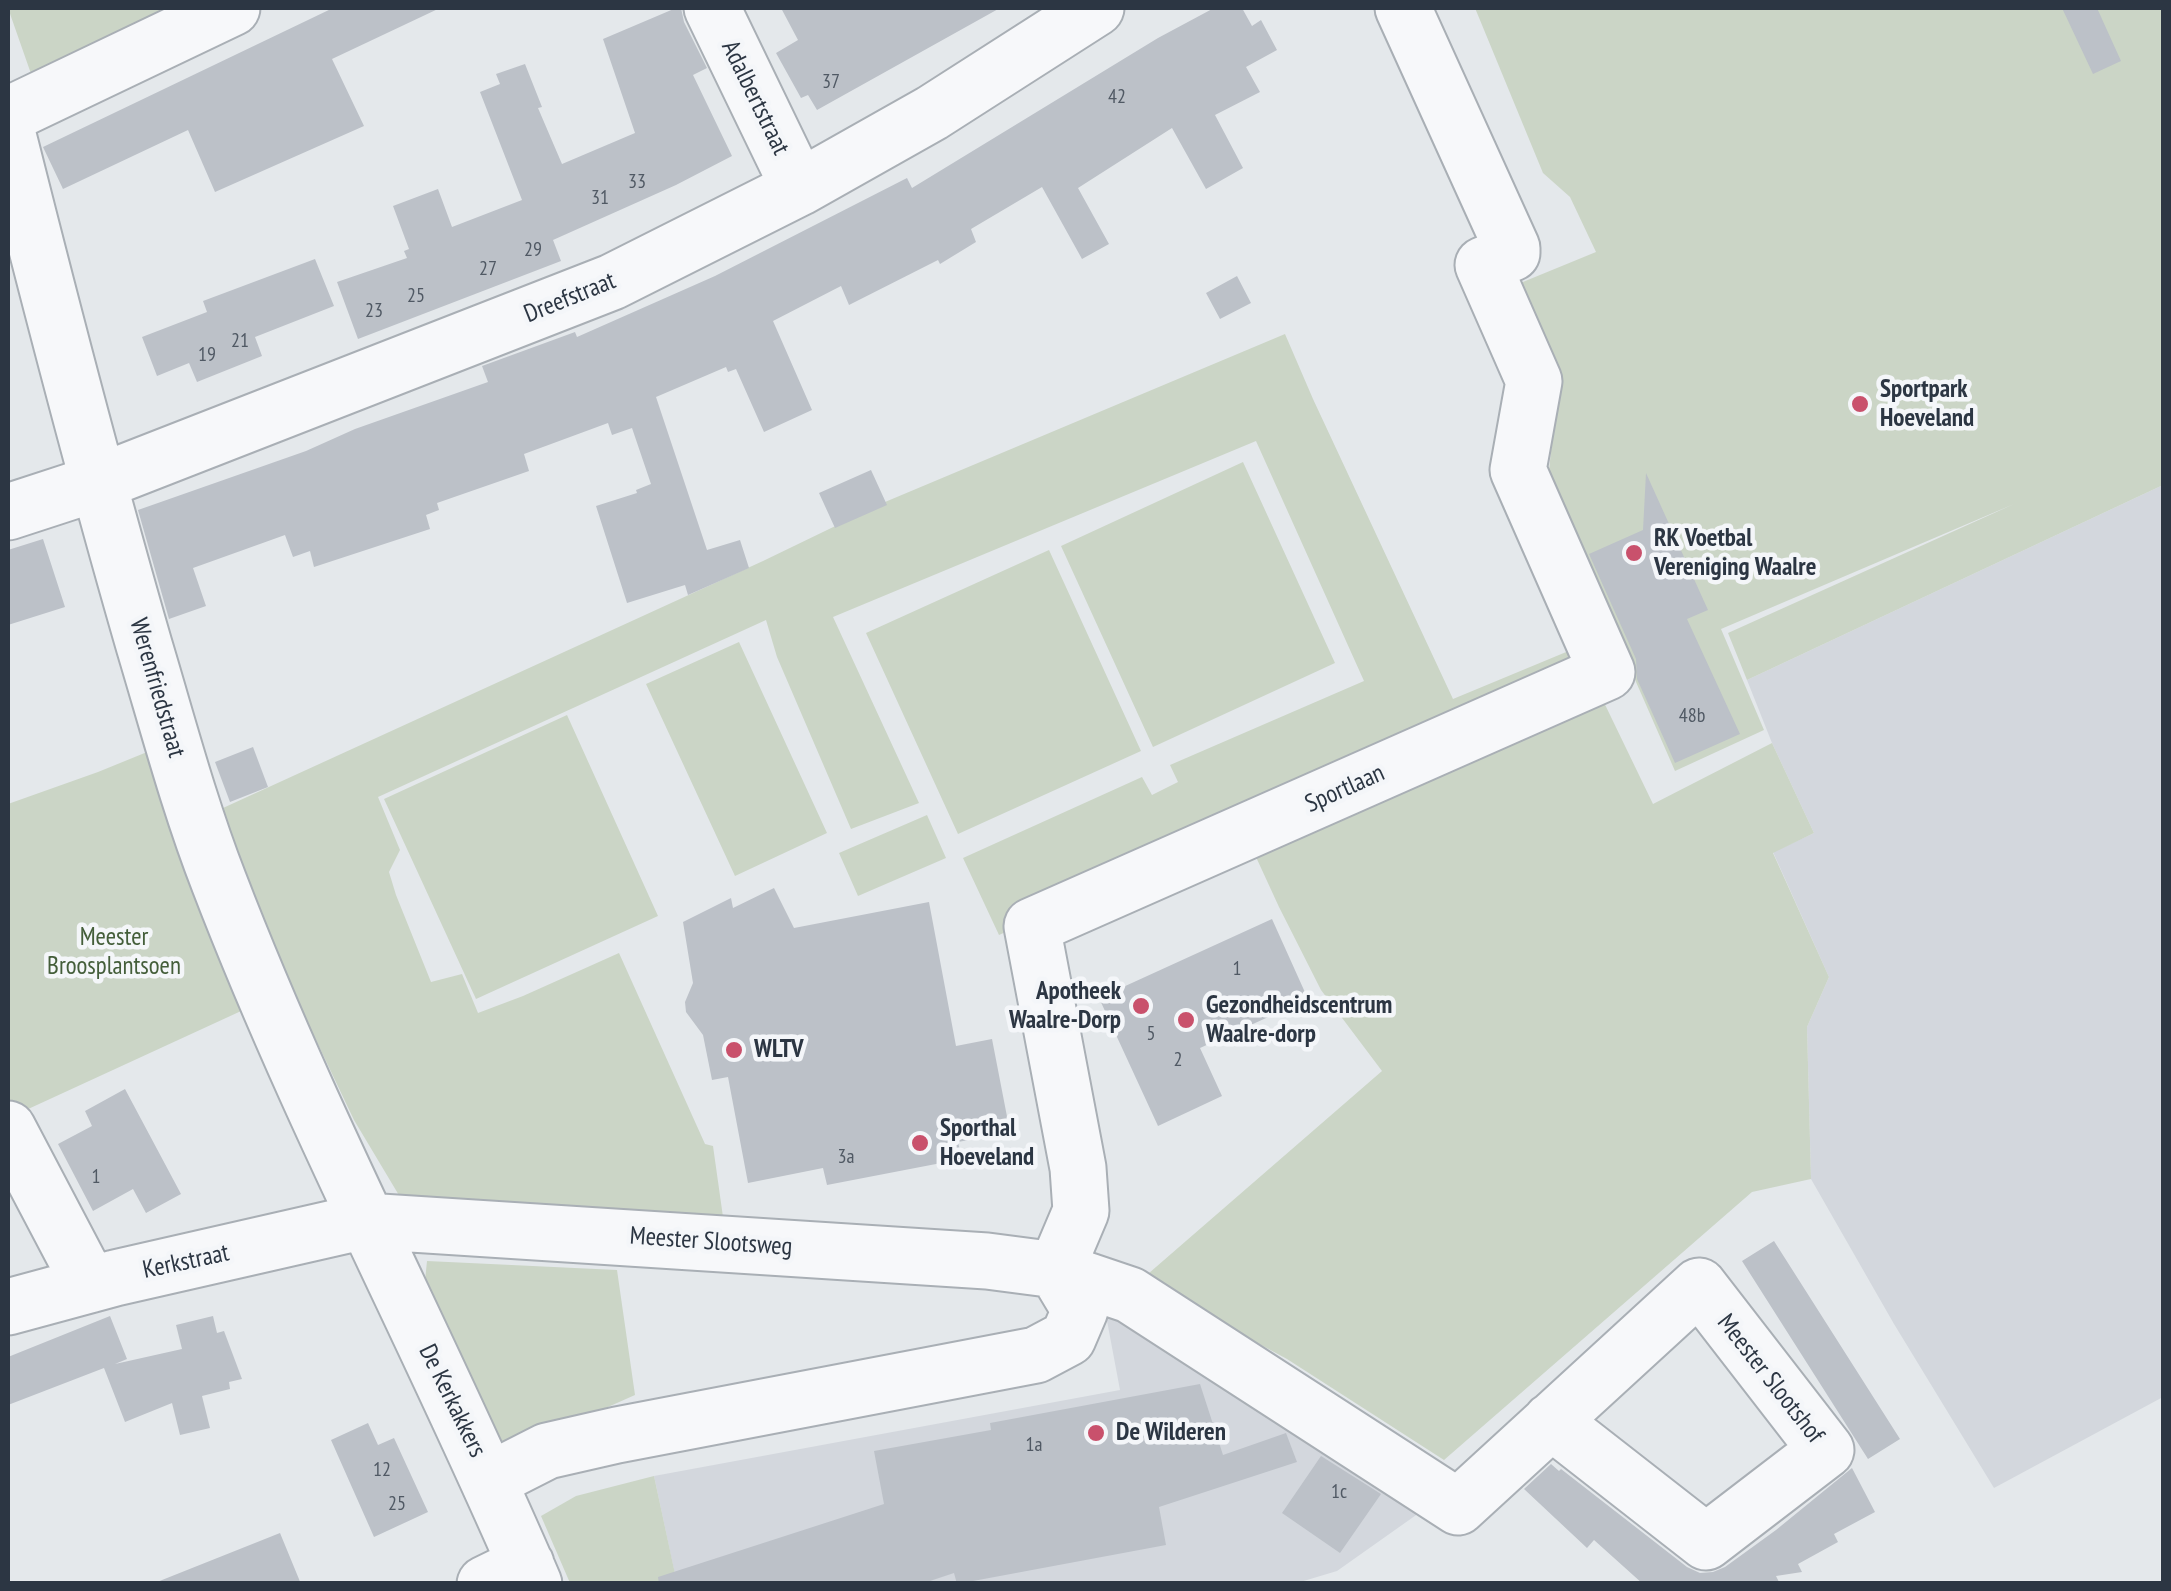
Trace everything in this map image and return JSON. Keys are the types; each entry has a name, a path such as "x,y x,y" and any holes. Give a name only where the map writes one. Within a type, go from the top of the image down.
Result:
{"street":[{"path":"8,115 232,8"},
{"name":"Adalbertstraat","path":"712,8 799,188"},
{"name":"Dreefstraat","path":"8,512 97,483 612,282 799,188 932,113 1096,8"},
{"name":"Sportlaan","path":"1056,1270 1080,1211 1078,1168 1032,926 1607,672 1518,470 1534,380 1483,266 1512,253 1512,248 1403,8"},
{"name":"Werenfriedstraat","path":"8,135 97,483 185,783 218,880 268,1003 365,1221"},
{"path":"8,1128 90,1285"},
{"name":"Meester Slootsweg","path":"365,1221 968,1260 1056,1270 1130,1296 1458,1507"},
{"name":"Kerkstraat","path":"8,1307 365,1221"},
{"name":"De Kerkakkers","path":"365,1221 490,1480 515,1577"},
{"path":"490,1480 547,1451 1036,1355 1068,1338 1080,1310 1056,1270"},
{"name":"Meester Slootshof","path":"1458,1507 1699,1286 1826,1450 1706,1542 1552,1421"}],"shaded area":[{"path":"2163,485 2163,1397 1994,1488 1811,1179 1807,1027 1829,977 1773,852 1814,833 1747,680"},
{"name":"De Wilderen","path":"1105,1310 1419,1513 1337,1571 1297,1583 677,1584 654,1476 1120,1390"}],"green space":[{"path":"8,8 180,8 36,88"},
{"name":"Sportpark Hoeveland","path":"1475,8 2163,8 2163,485 1747,680 1728,633 2014,504 1721,629 1764,730 1675,771 1548,481 1559,370 1518,284 1596,252 1570,197 1543,173"},
{"path":"1285,334 1453,699 1571,650 1580,674 999,935 963,858 1142,777 1152,795 1178,782 1170,765 1364,681 1256,441 833,617 919,803 851,829 777,657 766,620 378,797 400,850 389,872 431,982 462,974 478,1013 619,953 705,1144 713,1146 723,1217 400,1197 354,1120 266,935 223,808 885,502"},
{"path":"1243,462 1335,663 1153,747 1061,546"},
{"path":"1049,550 1141,751 958,834 866,633"},
{"path":"739,642 827,833 735,876 646,684"},
{"path":"1597,688 1653,804 1772,743 1814,833 1773,853 1829,977 1807,1027 1811,1179 1752,1192 1444,1460 1287,1359 1141,1280 1382,1071 1321,990 1250,844"},
{"path":"567,715 658,916 476,999 384,799"},
{"name":"Meester Broosplantsoen","path":"152,750 252,1006 13,1116 8,1107 8,804"},
{"path":"927,815 946,858 858,896 839,853"},
{"path":"427,1261 617,1270 635,1395 495,1453 425,1281"},
{"path":"654,1476 677,1583 570,1583 541,1516 576,1496"}],"building":[{"path":"333,8 440,8 332,59 364,126 215,192 188,130 63,189 43,147"},
{"path":"681,8 707,68 693,75 732,156 553,240 561,261 358,339 337,282 407,258 404,251 409,249 393,206 438,189 452,227 522,200 480,92 500,84 496,74 525,64 542,107 538,108 562,164 635,133 603,39"},
{"path":"781,8 1000,8 817,110 808,95 801,98 776,53 798,40"},
{"path":"1214,8 1242,8 1252,26 1261,20 1277,50 1246,67 1260,92 1215,115 1243,168 1206,189 1172,128 1078,188 1109,244 1082,259 1042,187 971,229 976,242 940,264 938,260 849,305 841,286 773,321 812,410 764,432 736,369 728,372 726,367 656,397 707,550 740,540 749,568 688,595 685,585 627,603 596,506 637,493 636,490 651,484 632,428 612,435 608,423 524,454 529,471 437,503 439,510 426,515 430,529 314,567 310,551 293,557 285,535 193,568 206,606 169,619 138,510 488,382 482,366 575,332 577,337 715,276 907,178 912,188"},
{"path":"2062,8 2097,8 2121,61 2093,74"},
{"path":"315,259 334,306 255,337 262,356 197,382 189,363 157,376 142,337 207,312 203,301"},
{"path":"1237,276 1251,303 1220,319 1206,293"},
{"path":"871,470 887,505 835,528 819,493"},
{"path":"1646,473 1708,610 1687,619 1740,734 1675,763 1637,679 1636,659 1589,554 1643,530"},
{"path":"43,539 65,607 8,625 8,550"},
{"path":"253,747 268,787 230,802 215,762"},
{"path":"774,888 794,928 929,902 956,1046 992,1039 1010,1132 958,1142 962,1159 827,1185 823,1168 748,1183 728,1077 712,1080 703,1035 686,1012 685,1002 693,983 683,922 731,898 733,908"},
{"name":"Gezondheidscentrum Waalre-dorp","path":"1272,919 1308,999 1200,1048 1222,1096 1158,1126 1099,998"},
{"path":"125,1089 181,1194 146,1213 133,1189 93,1211 58,1144 92,1126 85,1111"},
{"path":"1774,1241 1900,1439 1868,1459 1742,1261"},
{"path":"110,1316 127,1359 115,1364 182,1349 176,1325 213,1316 217,1333 224,1331 242,1379 229,1382 230,1389 202,1396 210,1428 180,1435 172,1403 125,1422 104,1368 8,1405 8,1357"},
{"path":"1200,1384 1223,1455 1286,1433 1297,1462 1159,1507 1166,1545 957,1584 954,1573 921,1584 659,1584 658,1577 884,1504 874,1451 991,1430 990,1423"},
{"path":"368,1423 378,1445 394,1438 428,1512 374,1537 331,1440"},
{"path":"1321,1456 1381,1494 1340,1553 1282,1513"},
{"path":"1551,1464 1700,1573 1725,1567 1852,1468 1875,1512 1834,1534 1838,1542 1798,1564 1802,1572 1776,1576 1780,1584 1643,1584 1594,1540 1587,1548 1524,1489"},
{"path":"280,1533 301,1584 157,1582"}],"place":[{"name":"Sportpark Hoeveland","path":"1860,404"},
{"name":"RK Voetbal Vereniging Waalre","path":"1634,553"},
{"name":"Apotheek Waalre-Dorp","path":"1141,1006"},
{"name":"Gezondheidscentrum Waalre-dorp","path":"1186,1020"},
{"name":"WLTV","path":"734,1050"},
{"name":"Sporthal Hoeveland","path":"920,1143"},
{"name":"De Wilderen","path":"1096,1433"}]}
